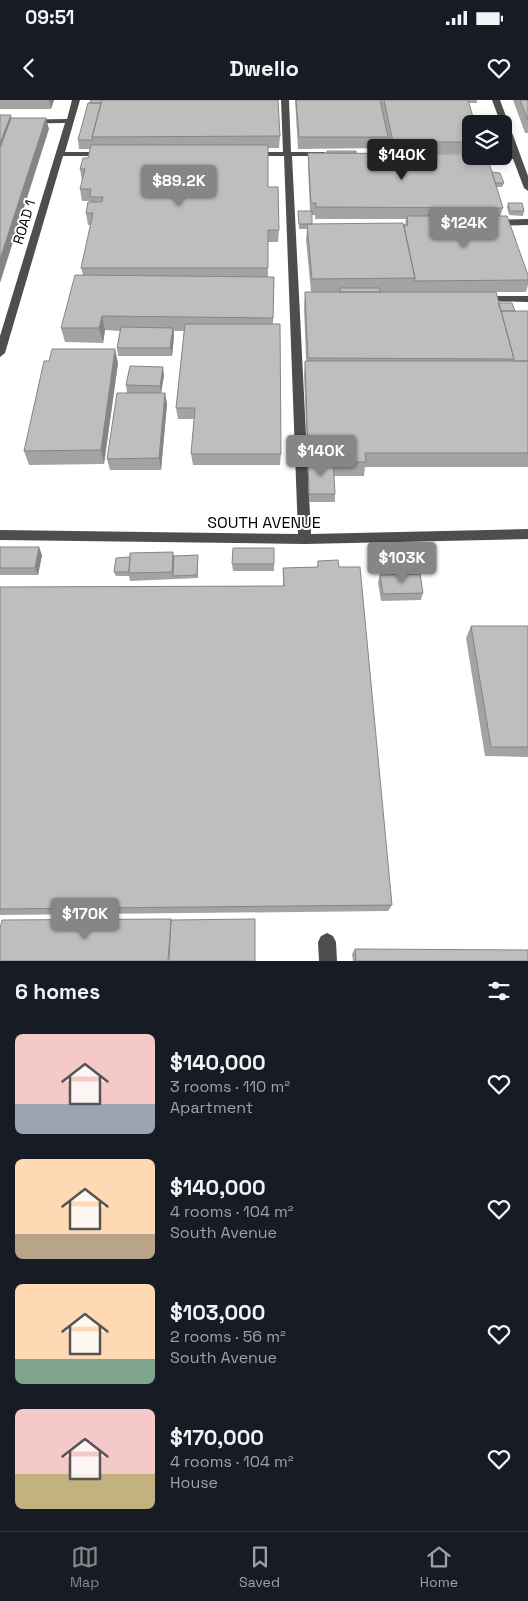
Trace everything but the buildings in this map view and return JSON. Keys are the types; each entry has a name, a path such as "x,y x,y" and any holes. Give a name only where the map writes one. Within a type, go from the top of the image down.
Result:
{"street":[{"path":"285,100 306,539"},
{"path":"496,100 528,188"},
{"name":"ROAD 1","path":"0,353 69,121 79,101"},
{"path":"0,122 69,121"},
{"path":"59,154 119,154"},
{"path":"238,154 336,154"},
{"path":"512,157 517,157"},
{"path":"480,223 528,222"},
{"path":"472,299 528,299"},
{"name":"SOUTH AVENUE","path":"0,535 306,539 528,534"},
{"path":"327,942 328,961"}]}
